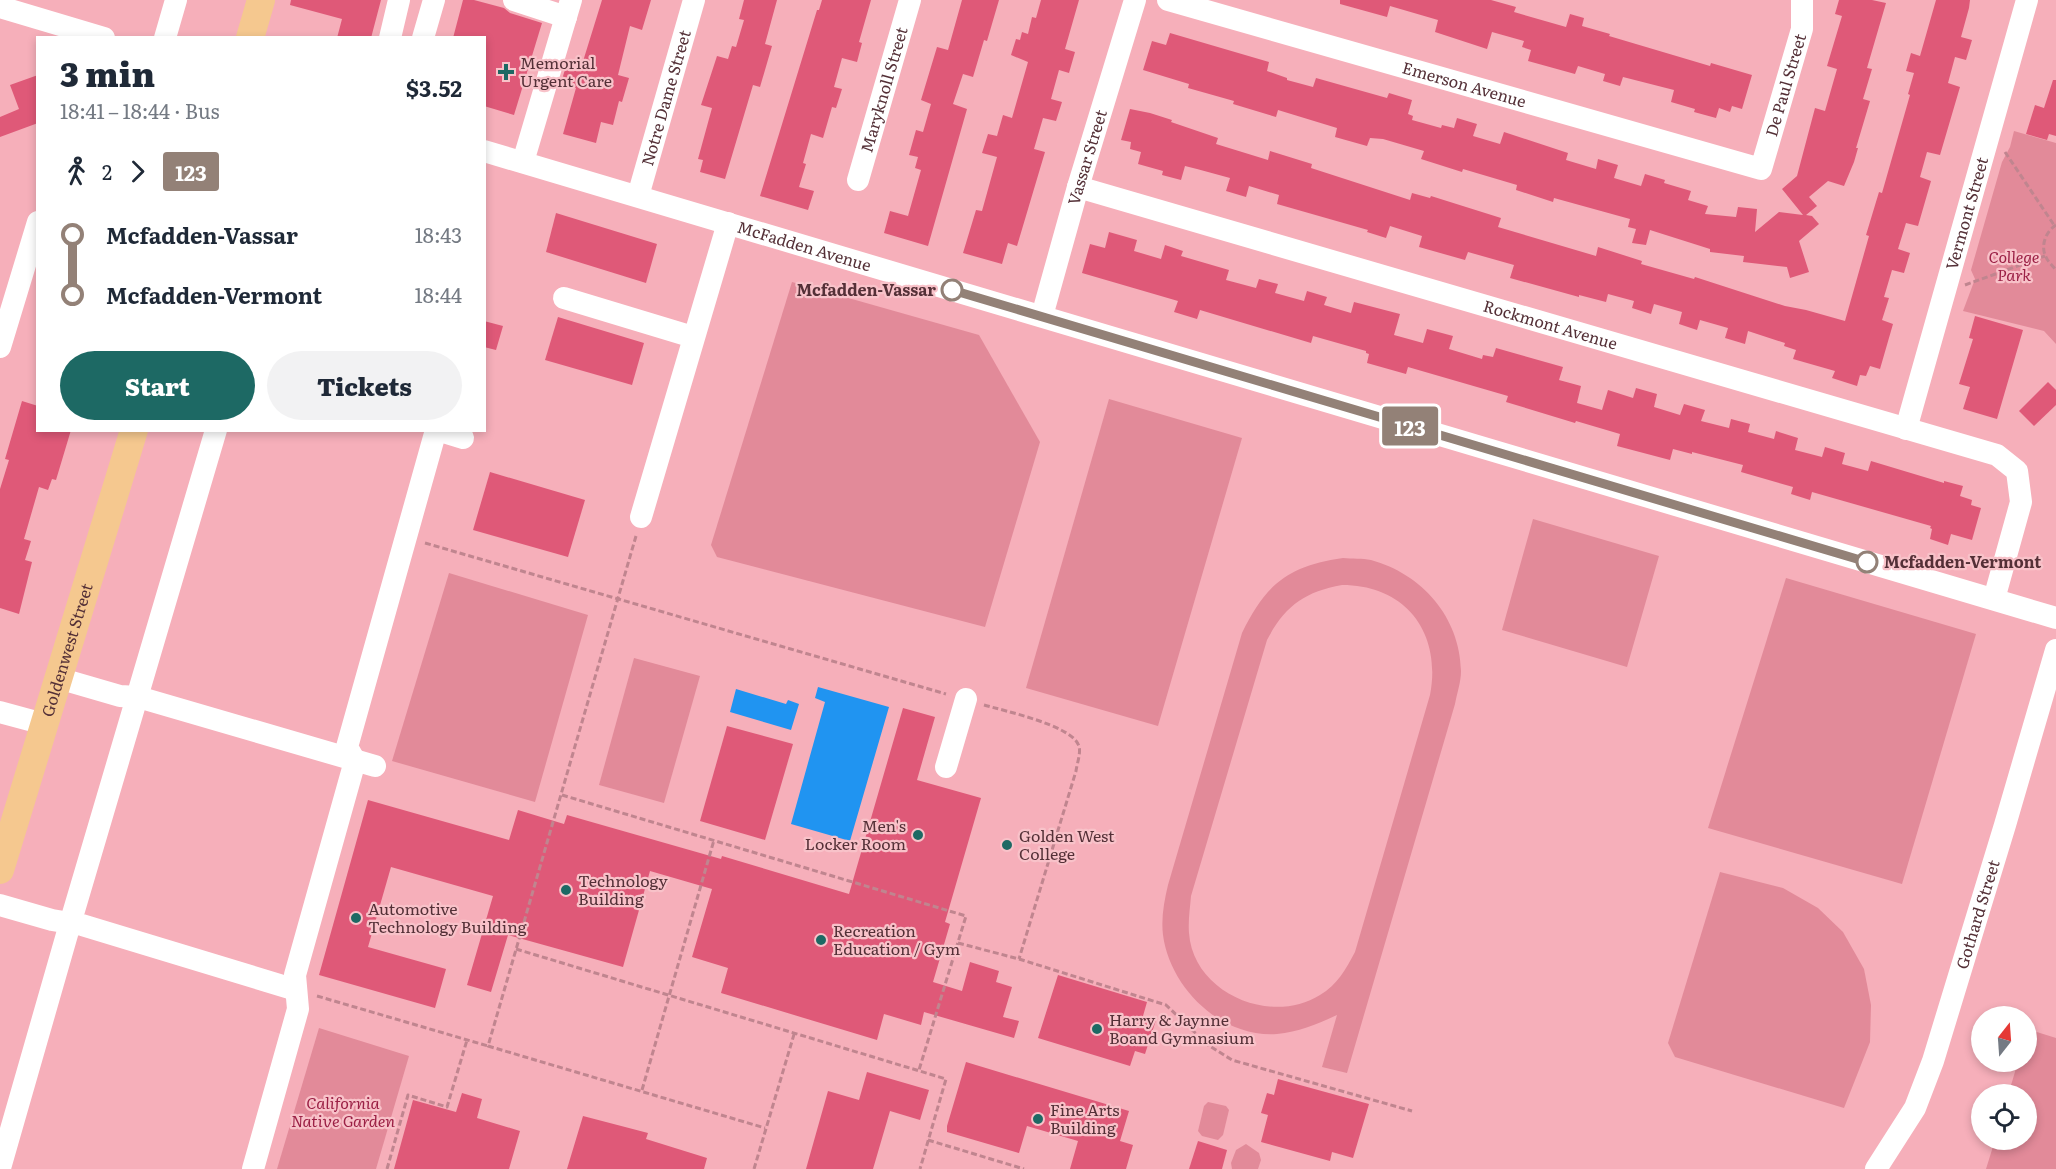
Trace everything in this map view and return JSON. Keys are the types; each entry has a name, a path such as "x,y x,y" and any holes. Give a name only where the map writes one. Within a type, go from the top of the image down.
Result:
{"main road":[{"path":"251,36 261,0"},
{"name":"Goldenwest Street","path":"0,870 133,432"}],"street":[{"path":"166,36 176,0"},
{"path":"390,36 399,0"},
{"path":"424,36 434,0"},
{"path":"514,0 569,8 523,162"},
{"name":"Notre Dame Street","path":"638,196 694,0"},
{"name":"Maryknoll Street","path":"858,180 910,0"},
{"name":"Vassar Street","path":"1042,316 1135,0"},
{"name":"Emerson Avenue","path":"1168,0 1761,169"},
{"name":"De Paul Street","path":"1761,169 1802,29 1802,0"},
{"name":"Vermont Street","path":"1906,429 2027,0"},
{"path":"0,7 31,8 99,36"},
{"name":"McFadden Avenue","path":"486,152 2056,618"},
{"name":"Rockmont Avenue","path":"1078,188 1997,455 2017,471 2021,502 1994,599"},
{"path":"641,517 728,223"},
{"path":"0,347 36,229"},
{"path":"564,298 693,337"},
{"path":"0,1168 215,432"},
{"path":"365,763 347,747 435,432"},
{"path":"443,432 463,438"},
{"name":"Gothard Street","path":"1876,1169 1915,1108 1933,1061 2056,650"},
{"path":"58,678 120,696 138,697 365,763"},
{"path":"946,767 966,699"},
{"path":"0,712 44,724"},
{"path":"253,1169 298,1009 295,975 365,763"},
{"path":"0,906 82,925 296,990"}],"path":[{"path":"1986,147 2004,151 2055,225 2048,231 2044,242 2045,256 2056,270"},
{"path":"1946,285 1970,285 2045,256"},
{"path":"488,1046 641,517"},
{"path":"406,537 1063,729 1078,743 1076,771 1018,959"},
{"path":"561,795 966,916 919,1070"},
{"path":"642,1090 714,840"},
{"path":"958,943 1018,959 1166,1005 1208,1045 1232,1060 1412,1111"},
{"path":"516,949 946,1079 920,1169"},
{"path":"296,990 765,1128"},
{"path":"754,1169 795,1032"},
{"path":"387,1169 408,1095 447,1107 467,1040"},
{"path":"928,1140 1024,1169"}],"green space":[{"name":"College Park","path":"2014,131 2056,143 2056,344 2044,331 1963,311 1975,279 1971,270 2002,162 2010,147"},
{"path":"792,282 979,335 1040,442 985,627 717,557 711,545"},
{"path":"1109,399 1242,438 1158,726 1026,688"},
{"path":"1533,519 1659,556 1627,667 1502,630"},
{"path":"1343,558 1371,560 1406,576 1422,587 1435,600 1454,633 1461,671 1455,704 1347,1073 1322,1067 1337,1015 1285,1033 1256,1033 1237,1028 1218,1018 1187,991 1168,955 1162,929 1168,885 1242,633 1260,602 1281,580 1307,566","holes":["1342,585 1365,587 1384,593 1401,603 1424,633 1430,652 1432,672 1430,695 1352,958 1336,981 1320,995 1300,1004 1279,1007 1258,1005 1238,998 1219,987 1204,972 1194,954 1189,933 1191,896 1267,640 1281,618 1297,602 1306,597"]},
{"path":"449,573 588,615 535,802 392,761"},
{"path":"1786,578 1976,634 1902,884 1708,828"},
{"path":"634,658 700,676 664,803 599,785"},
{"path":"1720,872 1783,888 1818,908 1843,932 1864,969 1871,1005 1870,1042 1844,1108 1675,1057 1668,1043"},
{"name":"California Native Garden","path":"319,1028 409,1056 376,1169 277,1169"},
{"path":"2037,1032 2056,1038 2056,1169 1986,1169 1992,1150 2037,1150 2037,1084 2011,1084 2015,1072 2037,1072"},
{"path":"1208,1102 1226,1106 1229,1110 1223,1135 1218,1140 1202,1136 1198,1131 1204,1106"},
{"path":"1246,1144 1259,1153 1261,1160 1258,1169 1232,1169 1231,1163 1236,1150"}],"water":[{"path":"818,687 889,707 850,841 791,824 825,702 815,698"},
{"path":"736,689 786,704 788,700 799,704 791,730 730,712"}],"building":[{"path":"291,0 381,0 372,36 338,36 342,19 290,5"},
{"name":"Memorial Urgent Care","path":"463,0 474,0 504,8 510,13 542,23 514,115 486,107 486,36 454,36"},
{"path":"602,0 651,0 642,30 630,26 618,75 629,78 622,102 619,101 613,125 601,122 596,143 563,134 576,88 561,83 566,66 580,71"},
{"path":"744,0 777,0 765,44 772,46 760,87 753,85 725,179 700,172 703,160 698,159 712,108 701,105 717,56 728,59 732,46 736,47 744,20 739,19"},
{"path":"822,0 871,0 859,42 862,43 857,62 842,58 834,87 842,89 836,108 832,107 823,138 811,134 799,187 814,191 808,210 760,196"},
{"path":"962,0 999,0 973,77 963,74 953,104 967,109 928,246 884,233 890,211 908,216 921,170 915,168 918,157 909,155 916,130 923,132 931,104 921,100 937,47 948,50"},
{"path":"1041,0 1079,0 1065,49 1075,52 1069,73 1059,70 1051,99 1062,102 1056,121 1043,118 1034,149 1045,152 1017,246 1008,243 1002,264 963,253 976,210 982,211 997,157 982,153 988,134 997,136 1003,115 1012,118 1028,62 1011,55 1016,39 1020,40 1022,32 1028,34 1032,17 1036,18"},
{"path":"1340,0 1491,0 1516,7 1514,12 1566,27 1570,14 1584,18 1582,26 1610,34 1609,36 1710,66 1711,63 1752,75 1742,109 1732,106 1730,112 1719,108 1716,118 1671,102 1674,90 1623,77 1620,86 1603,81 1605,74 1578,66 1575,74 1528,61 1531,50 1522,47 1524,41 1492,32 1487,49 1435,32 1438,20 1390,6 1387,17 1340,4"},
{"path":"1839,0 1872,0 1886,3 1867,68 1872,69 1863,99 1870,101 1854,162 1844,186 1828,181 1809,197 1817,206 1806,215 1812,216 1819,224 1799,241 1809,272 1790,278 1787,267 1743,262 1744,256 1710,252 1710,249 1650,230 1646,245 1632,243 1636,229 1628,227 1630,219 1554,198 1553,202 1516,190 1517,185 1463,169 1462,172 1421,159 1424,151 1383,139 1370,138 1367,146 1335,137 1337,128 1278,110 1276,117 1233,104 1234,101 1188,88 1189,84 1143,70 1152,41 1166,45 1170,33 1269,62 1267,71 1287,78 1287,80 1313,87 1316,78 1387,98 1389,93 1412,100 1408,114 1413,116 1412,120 1441,128 1442,125 1454,128 1457,118 1477,124 1473,136 1500,144 1504,132 1568,153 1566,160 1596,169 1598,159 1618,165 1614,178 1641,186 1645,174 1665,180 1664,183 1691,191 1688,200 1708,206 1705,214 1736,217 1738,207 1757,209 1755,232 1779,212 1803,215 1782,189 1797,176 1815,108 1825,111 1837,69 1827,66 1842,16 1835,14"},
{"path":"1936,0 1970,0 1961,37 1972,40 1966,60 1955,57 1948,83 1960,87 1940,155 1927,152 1920,177 1931,181 1918,226 1906,223 1898,249 1910,253 1904,273 1892,270 1884,297 1889,298 1882,320 1893,324 1880,369 1870,366 1866,376 1860,375 1857,386 1832,378 1835,371 1793,359 1796,350 1784,346 1785,343 1748,331 1745,344 1725,338 1728,328 1700,320 1697,330 1679,324 1682,312 1654,304 1651,314 1632,308 1634,301 1608,294 1606,302 1510,278 1514,265 1468,252 1465,260 1419,247 1422,236 1390,226 1386,238 1367,232 1368,230 1277,204 1279,195 1249,186 1246,197 1226,191 1230,178 1197,169 1185,166 1181,180 1162,175 1163,171 1138,164 1141,152 1130,149 1131,142 1121,140 1130,109 1150,113 1218,138 1216,144 1268,160 1270,151 1312,164 1311,168 1410,200 1412,193 1430,198 1431,196 1501,218 1498,227 1596,256 1598,247 1642,261 1641,264 1694,279 1695,277 1785,306 1845,321 1869,236 1866,235 1879,192 1882,193 1910,95 1908,94 1914,73 1906,71 1911,53 1920,56"},
{"path":"36,76 36,124 0,137 0,117 19,109 10,85"},
{"path":"2053,80 2056,80 2056,136 2049,134 2047,140 2026,134 2035,105 2044,108"},
{"path":"556,213 657,244 646,283 546,252"},
{"path":"1109,232 1137,240 1134,251 1161,259 1165,245 1183,251 1181,256 1229,270 1226,280 1256,288 1259,279 1278,284 1275,293 1304,301 1307,291 1327,297 1324,305 1351,313 1354,302 1400,314 1394,335 1423,343 1427,329 1453,336 1449,349 1482,359 1483,355 1493,357 1496,348 1563,367 1559,380 1581,386 1577,403 1602,410 1608,390 1633,398 1636,388 1657,394 1654,407 1680,415 1684,404 1705,410 1701,421 1729,428 1731,419 1750,424 1748,432 1774,439 1776,431 1798,438 1795,450 1822,457 1825,447 1845,453 1842,464 1868,471 1871,461 1944,483 1944,481 1963,486 1960,496 1972,500 1971,505 1981,508 1972,540 1951,534 1948,545 1930,539 1931,526 1812,492 1810,500 1791,494 1793,487 1741,472 1743,465 1673,449 1670,460 1617,446 1620,434 1506,402 1508,396 1408,367 1406,374 1367,363 1369,354 1366,351 1313,336 1311,343 1200,310 1197,319 1174,312 1178,301 1082,273 1090,244 1105,248"},
{"path":"1975,316 2023,330 1997,419 1963,409 1970,387 1959,384 1973,339 1969,338"},
{"path":"558,317 644,343 632,385 545,360"},
{"path":"486,322 503,326 496,350 486,348"},
{"path":"2048,382 2056,390 2056,405 2034,426 2019,411"},
{"path":"22,401 36,405 36,432 70,432 56,480 52,479 48,490 39,487 24,539 31,541 25,560 32,562 19,614 0,608 0,489 9,460 5,459"},
{"path":"490,472 585,500 568,557 473,530"},
{"path":"903,708 935,717 917,780 981,798 945,922 950,924 933,982 962,991 970,962 999,971 996,982 1012,987 1003,1017 1019,1021 1014,1038 924,1012 921,1025 884,1014 877,1040 721,993 728,968 692,957 712,889 650,871 623,967 508,935 491,992 467,985 493,896 391,867 368,947 446,969 435,1008 319,975 368,800 509,840 518,810 564,824 567,815 721,859 722,856 849,894"},
{"path":"727,726 793,744 765,840 700,821"},
{"name":"Harry & Jaynne Boand Gymnasium","path":"1058,975 1147,1002 1143,1016 1156,1020 1145,1054 1135,1051 1130,1066 1038,1038"},
{"name":"Fine Arts Building","path":"966,1062 1129,1111 1120,1141 1133,1145 1126,1169 1070,1169 1078,1141 1027,1126 1019,1153 947,1132"},
{"path":"867,1072 929,1090 920,1120 890,1111 873,1169 806,1169 828,1091 859,1100"},
{"name":"Harry & Jaynne Boand Gymnasium","path":"1278,1079 1369,1104 1353,1158 1332,1152 1330,1161 1261,1142 1268,1115 1261,1113 1267,1093 1274,1095"},
{"path":"462,1093 482,1099 477,1118 520,1131 509,1169 394,1169 413,1100 456,1112"},
{"path":"583,1116 648,1133 646,1139 707,1158 704,1169 567,1169"},
{"path":"1198,1141 1227,1150 1222,1169 1189,1169"}],"bus line":[{"name":"123","path":"952,290 1867,562"}],"place":[{"name":"Memorial Urgent Care","path":"506,72"},
{"name":"Mcfadden-Vassar","path":"952,290"},
{"name":"Mcfadden-Vermont","path":"1867,562"},
{"name":"Men's Locker Room","path":"918,835"},
{"name":"Golden West College","path":"1007,845"},
{"name":"Technology Building","path":"566,890"},
{"name":"Automotive Technology Building","path":"356,918"},
{"name":"Recreation Education / Gym","path":"821,940"},
{"name":"Harry & Jaynne Boand Gymnasium","path":"1097,1029"},
{"name":"Fine Arts Building","path":"1038,1119"}]}
